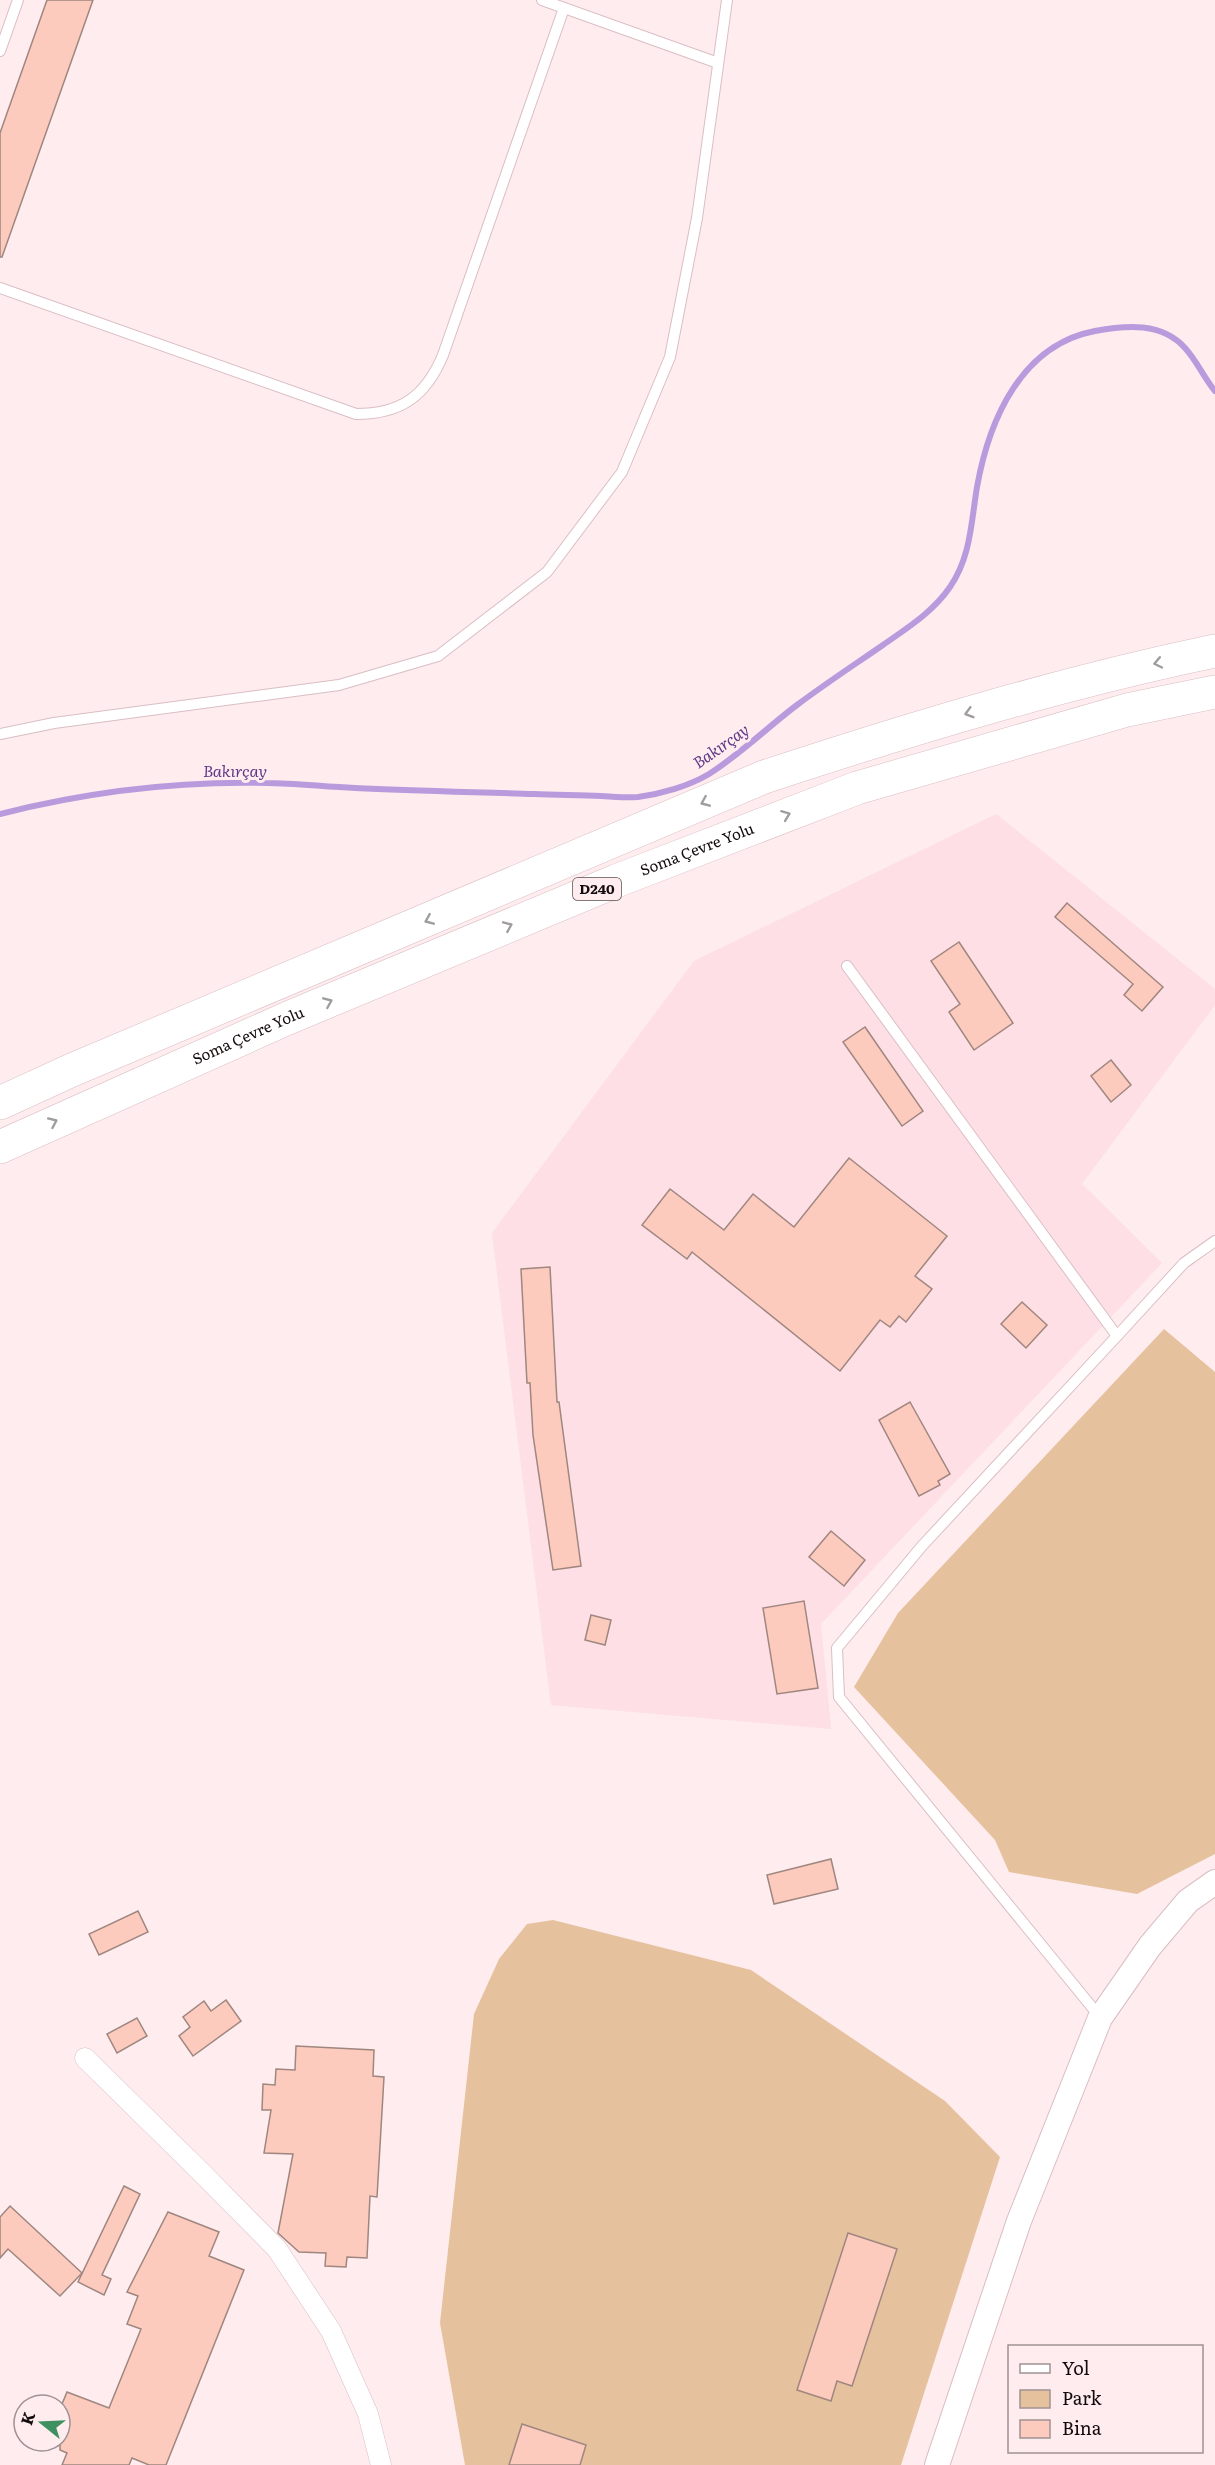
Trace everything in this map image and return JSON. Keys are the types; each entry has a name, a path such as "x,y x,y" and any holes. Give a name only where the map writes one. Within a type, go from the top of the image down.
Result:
{"highway":[{"name":"D240","path":"0,1104 72,1070 764,777 870,742 1001,703 1126,669 1215,651"},
{"name":"Soma Çevre Yolu","path":"0,1147 310,1009 616,881 857,788 1127,710 1215,692"}],"street":[{"path":"937,2465 1019,2221 1100,2018 1150,1946 1188,1901 1215,1882"},
{"path":"85,2058 277,2249 331,2331 368,2414 381,2465"}],"lane":[{"path":"0,51 18,0"},
{"path":"542,0 718,63"},
{"path":"0,734 54,723 339,685 427,660 438,656 547,573 622,472 670,357 697,218 727,0"},
{"path":"0,288 356,414 380,413 406,403 428,383 443,355 564,8"},
{"path":"847,966 1117,1336"},
{"path":"1100,2018 839,1697 837,1648 922,1546 1184,1263 1215,1242"}],"shaded area":[{"path":"996,814 1215,989 1215,1005 1082,1184 1162,1263 821,1624 831,1729 551,1705 492,1233 694,961"}],"green space":[{"path":"1164,1329 1215,1372 1215,1854 1137,1894 1009,1872 995,1840 854,1687 898,1613"},
{"path":"553,1920 751,1970 945,2101 1000,2157 901,2465 465,2465 440,2323 474,2014 499,1959 527,1924"}],"building":[{"path":"47,0 93,0 2,257 0,257 0,133"},
{"path":"1067,903 1163,987 1142,1011 1124,995 1133,984 1055,917"},
{"path":"959,942 1013,1023 974,1050 949,1012 960,1004 931,961"},
{"path":"865,1027 923,1111 902,1126 843,1042"},
{"path":"1111,1060 1131,1085 1111,1102 1091,1076"},
{"path":"849,1158 947,1236 915,1276 932,1289 906,1322 899,1316 890,1327 880,1320 840,1371 692,1252 687,1259 642,1225 670,1189 724,1230 753,1194 794,1227"},
{"path":"550,1267 557,1402 559,1402 581,1566 553,1570 533,1435 530,1383 527,1383 521,1269"},
{"path":"1022,1302 1047,1325 1026,1348 1001,1324"},
{"path":"910,1402 950,1474 938,1481 940,1485 919,1496 879,1420"},
{"path":"831,1531 865,1560 844,1586 809,1557"},
{"path":"804,1601 818,1688 777,1694 763,1608"},
{"path":"591,1615 611,1620 605,1645 585,1640"},
{"path":"831,1859 838,1889 774,1904 767,1875"},
{"path":"138,1911 148,1932 99,1955 89,1934"},
{"path":"226,2000 241,2021 193,2056 179,2036 190,2027 183,2017 204,2001 211,2011"},
{"path":"137,2018 147,2036 117,2053 107,2034"},
{"path":"296,2046 374,2050 373,2076 384,2077 377,2197 370,2196 367,2258 347,2257 346,2267 325,2266 326,2253 299,2252 278,2233 293,2154 264,2153 271,2110 262,2110 263,2084 275,2085 276,2069 295,2070"},
{"path":"124,2186 140,2194 102,2275 111,2279 104,2295 78,2282"},
{"path":"10,2206 82,2273 60,2296 8,2249 0,2258 0,2217"},
{"path":"168,2212 219,2232 209,2256 244,2270 166,2465 149,2465 132,2458 129,2465 62,2465 67,2453 72,2453 72,2394 109,2408 141,2329 127,2324 138,2296 127,2292"},
{"path":"848,2233 897,2249 852,2386 837,2381 831,2401 797,2390"},
{"path":"522,2424 586,2445 580,2465 509,2465"}],"waterway":[{"name":"Bakırçay","path":"0,814 132,789 199,784 277,783 377,789 629,797 656,794 684,786 720,767 797,705 919,619 943,596 957,575 966,551 982,462 1000,412 1028,369 1047,352 1069,339 1095,331 1119,327 1155,330 1166,334 1185,348 1215,391"}]}
